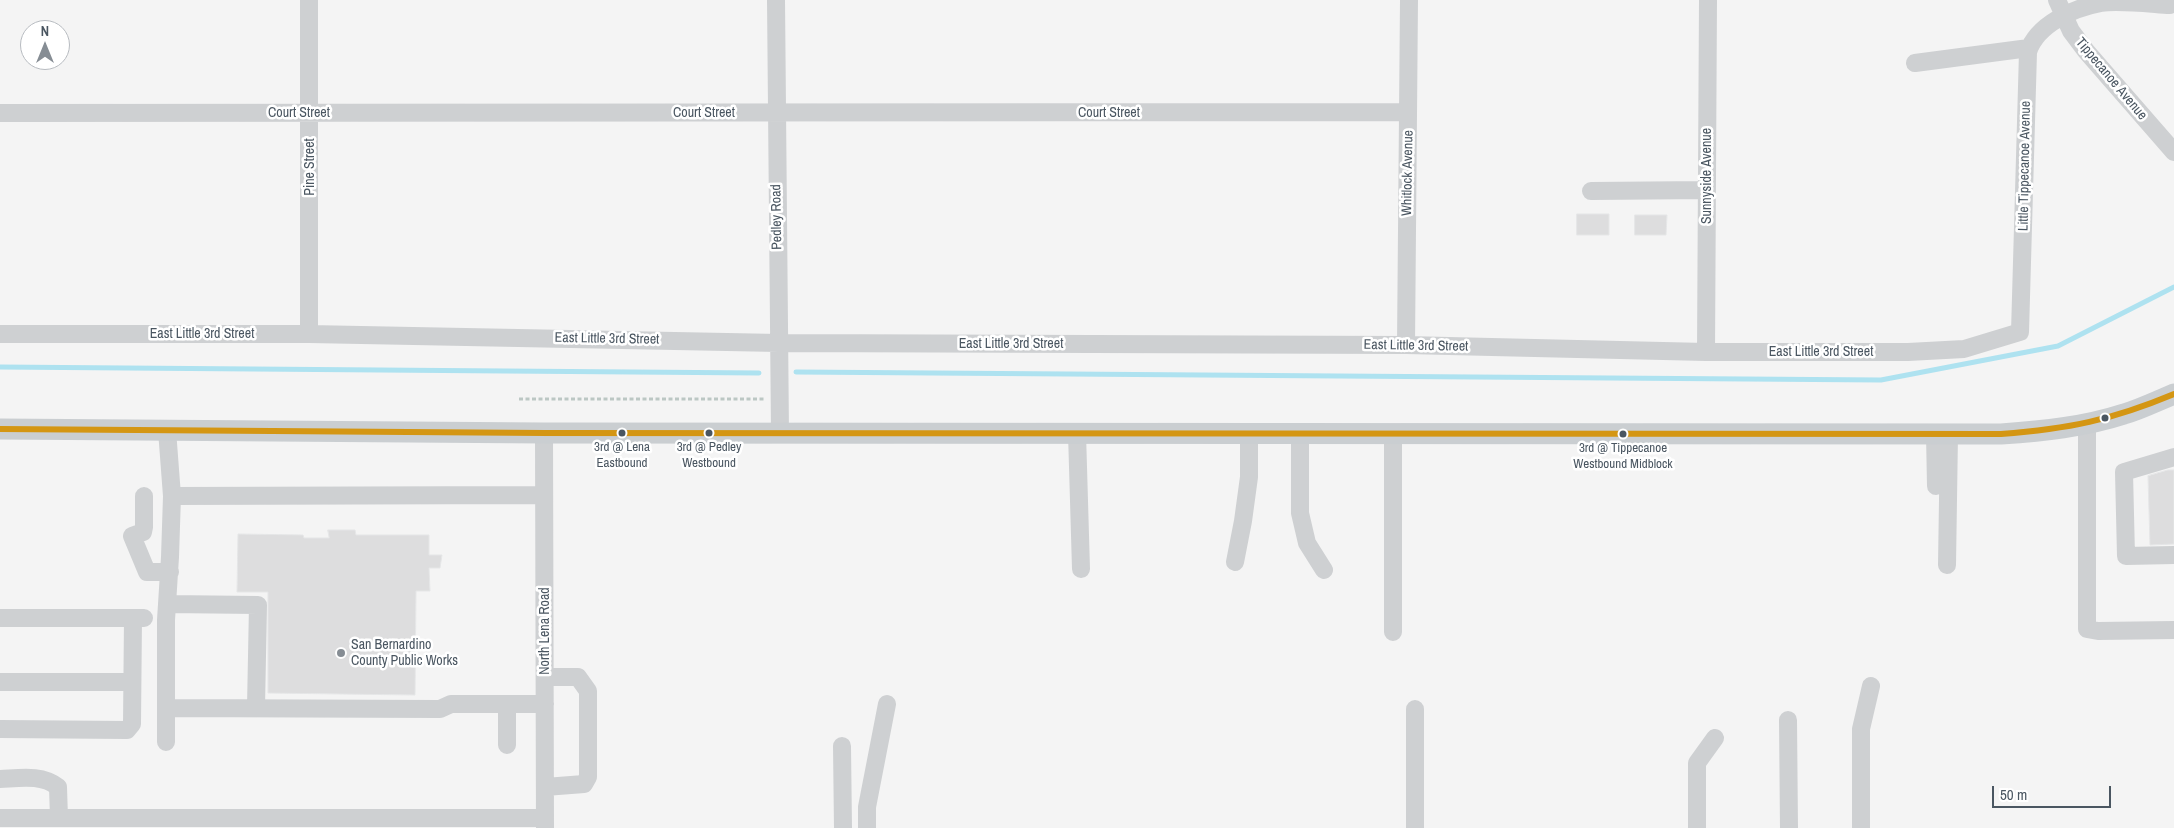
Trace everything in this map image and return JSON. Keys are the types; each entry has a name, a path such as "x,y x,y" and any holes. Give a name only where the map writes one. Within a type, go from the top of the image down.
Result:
{"main road":[{"path":"0,429 544,433 2001,434 2087,424 2125,414 2174,394"}],"street":[{"name":"Pine Street","path":"309,0 309,334"},
{"name":"Pedley Road","path":"776,0 780,433"},
{"name":"Whitlock Avenue","path":"1406,346 1410,0"},
{"name":"Sunnyside Avenue","path":"1706,352 1708,0"},
{"path":"1915,63 2029,48 2036,35 2060,8 2102,3 2170,5"},
{"name":"Tippecanoe Avenue","path":"2060,8 2086,51 2174,152"},
{"name":"Little Tippecanoe Avenue","path":"2020,332 2029,48"},
{"name":"Court Street","path":"0,113 1408,112"},
{"path":"1591,191 1707,190"},
{"name":"East Little 3rd Street","path":"0,334 309,334 779,343 1406,346 1706,352 1908,352 1964,349 2020,332"},
{"path":"2087,424 2087,629 2098,631 2174,630"},
{"path":"166,742 167,604 170,572 172,496 167,430"},
{"name":"North Lena Road","path":"544,433 545,823"},
{"path":"1077,433 1081,569"},
{"path":"1235,562 1249,477 1249,433"},
{"path":"1393,433 1393,632"},
{"path":"1300,434 1300,513 1307,543 1324,570"},
{"path":"1942,434 1942,563"},
{"path":"2174,457 2124,472 2126,556 2174,555"},
{"path":"172,496 544,495"},
{"path":"144,496 143,532 132,536 148,572 170,572"},
{"path":"167,604 258,605 256,707"},
{"path":"0,618 139,618 132,682 132,724 127,730 0,729"},
{"path":"545,677 578,677 588,691 588,777 584,784 545,787"},
{"path":"0,682 132,682"},
{"path":"1861,828 1861,729 1871,686"},
{"path":"166,708 440,709 451,704 545,704"},
{"path":"507,704 507,745"},
{"path":"867,828 868,807 887,704"},
{"path":"1415,709 1415,828"},
{"path":"1788,720 1789,828"},
{"path":"1697,828 1697,763 1715,738"},
{"path":"842,746 843,828"},
{"path":"0,778 42,778 50,780 58,787 59,818"},
{"path":"5,822 59,818 148,823 545,823"}],"path":[{"path":"519,399 779,400"}],"building":[{"path":"1577,214 1609,214 1609,235 1577,235"},
{"path":"1635,215 1667,215 1666,235 1635,235"},
{"path":"2174,470 2174,544 2150,545 2148,476"},
{"name":"San Bernardino County Public Works","path":"328,530 355,530 356,535 429,535 429,555 442,555 440,568 429,568 430,591 416,591 415,695 268,693 268,592 237,592 238,534 303,535 304,538 329,538"}],"waterway":[{"path":"796,372 1881,380 2058,346 2174,287"},
{"path":"0,367 759,373"}],"transit line":[{"path":"0,429 544,433 2001,434 2089,422 2130,411 2174,394"}],"place":[{"name":"3rd @ Lena Eastbound","path":"622,433"},
{"name":"3rd @ Pedley Westbound","path":"709,433"},
{"name":"3rd @ Tippecanoe Westbound Midblock","path":"1623,434"},
{"name":"San Bernardino County Public Works","path":"341,653"}]}
